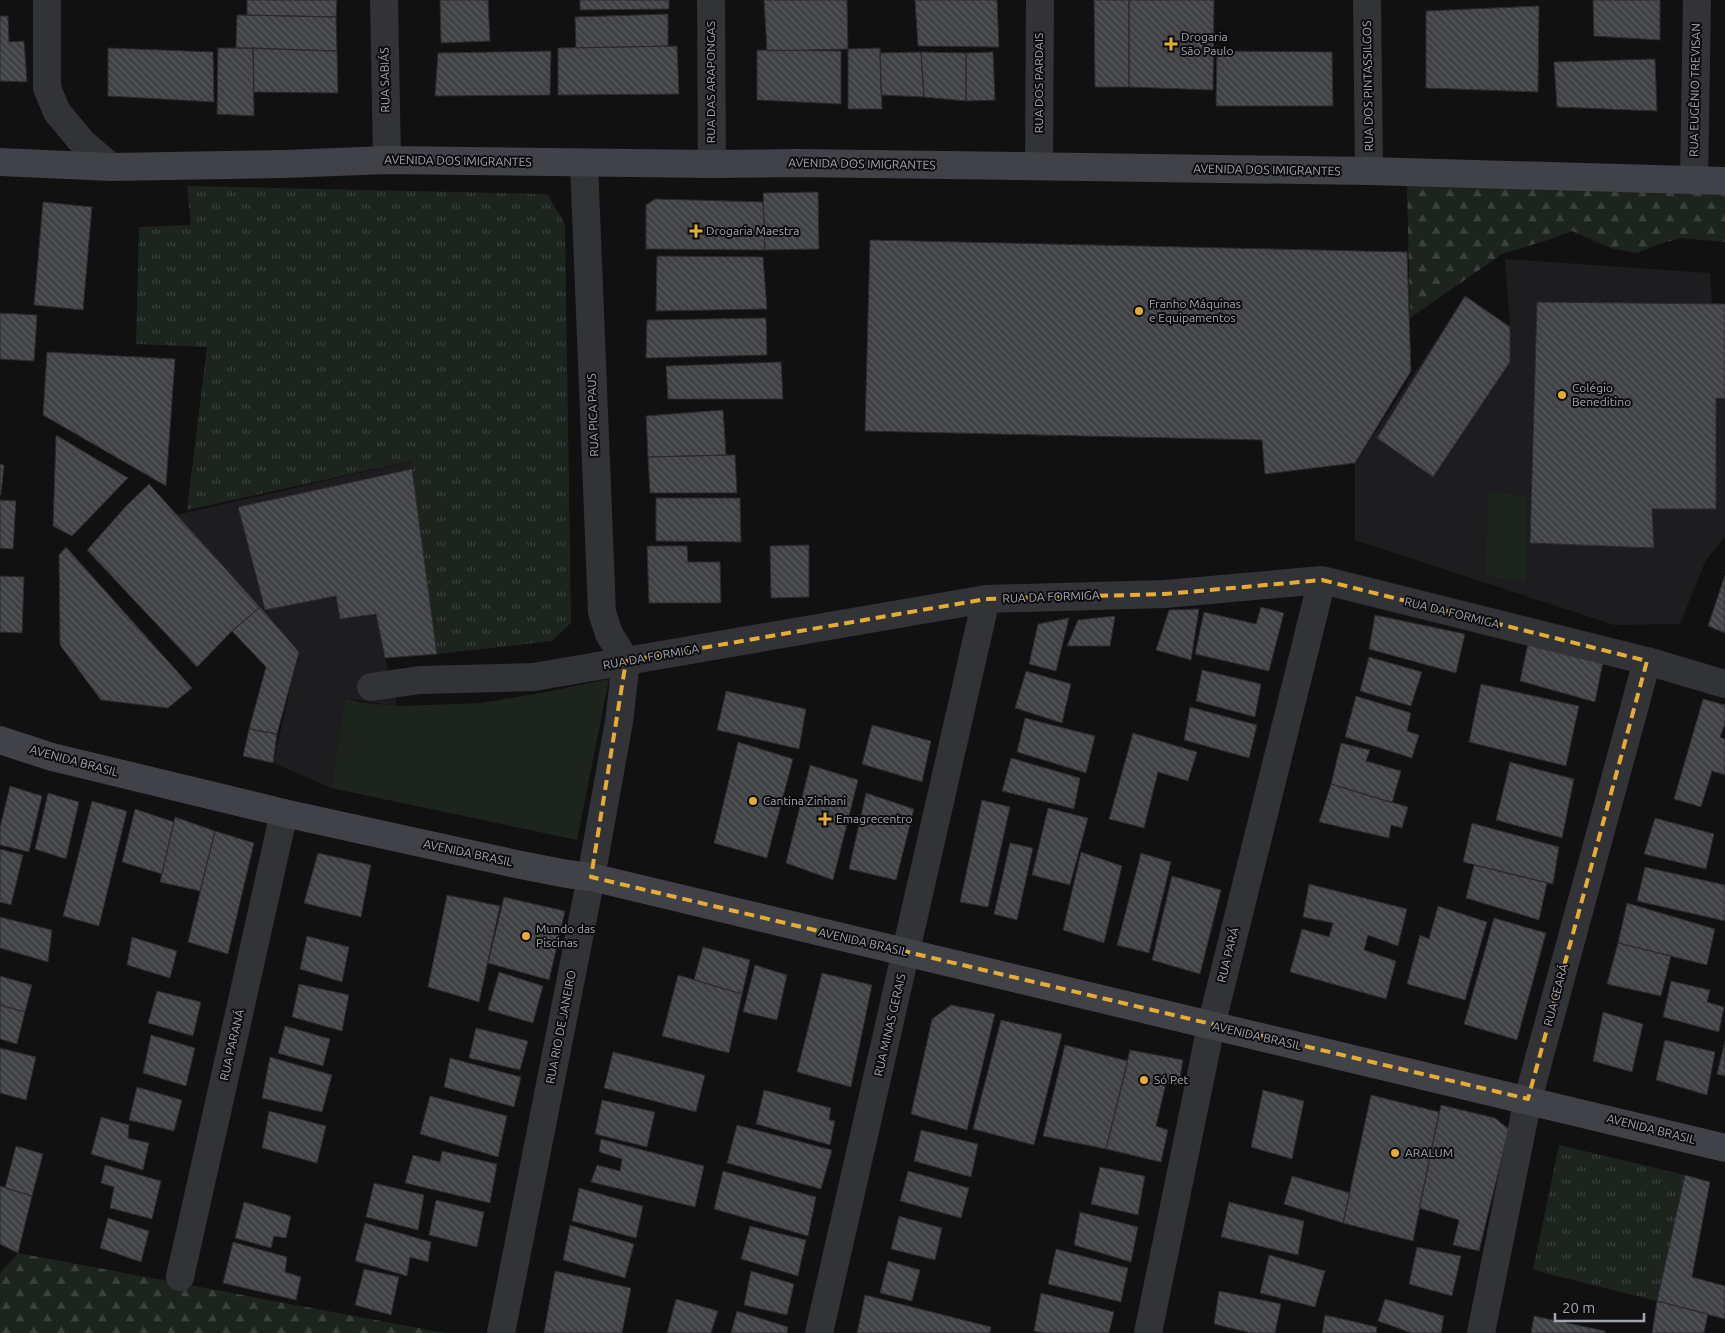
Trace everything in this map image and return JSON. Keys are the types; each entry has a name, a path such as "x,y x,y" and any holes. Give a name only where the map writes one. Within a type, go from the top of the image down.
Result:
{"street":[{"path":"47,0 48,88 57,112 82,142 111,167"},
{"name":"RUA SABIÁS","path":"384,0 387,160"},
{"name":"RUA DAS ARAPONGAS","path":"711,0 712,164"},
{"name":"RUA DOS PARDAIS","path":"1039,166 1040,0"},
{"name":"RUA DOS PINTASSILGOS","path":"1367,0 1369,171"},
{"name":"RUA EUGÊNIO TREVISAN","path":"1694,181 1696,0"},
{"name":"AVENIDA DOS IMIGRANTES","path":"0,162 111,167 387,160 712,164 797,163 1369,171 1725,181"},
{"name":"RUA PICA PAUS","path":"584,163 602,612 609,634 626,661"},
{"name":"RUA DA FORMIGA","path":"371,687 420,680 534,677 986,599 1165,594 1322,580 1647,661 1725,684"},
{"name":"RUA PARÁ","path":"1148,1333 1211,1026 1322,580"},
{"name":"RUA MINAS GERAIS","path":"819,1333 986,599"},
{"name":"RUA RIO DE JANEIRO","path":"502,1333 619,722 626,661"},
{"name":"RUA CEARÁ","path":"1482,1333 1528,1099 1647,661"},
{"name":"AVENIDA BRASIL","path":"0,740 52,756 284,813 516,864 590,877 1211,1026 1528,1099 1725,1148"},
{"name":"RUA PARANÁ","path":"180,1277 284,813"}],"highlighted area":[{"path":"1322,580 1647,661 1528,1099 591,877 626,661 986,599 1165,594"}],"shaded area":[{"name":"Colégio Beneditino","path":"1505,259 1710,273 1712,305 1725,305 1725,536 1705,562 1680,624 1614,625 1355,540 1355,463 1465,296 1510,326"},
{"path":"412,461 437,654 385,658 397,706 345,698 331,788 273,763 299,651 176,515"}],"green space":[{"path":"1407,185 1725,192 1725,242 1681,238 1637,253 1610,248 1572,231 1502,254 1410,318"},
{"path":"187,186 547,194 565,224 571,623 552,641 437,654 411,461 187,510 207,347 136,344 139,227 191,225"},
{"path":"1488,492 1527,496 1526,581 1486,576"},
{"path":"609,679 577,840 331,788 345,698 359,702 397,706 481,703"},
{"path":"1559,1145 1685,1175 1657,1301 1533,1270"},
{"path":"18,1253 445,1333 0,1333 0,1273"}],"building":[{"path":"247,0 337,0 336,17 247,15"},
{"path":"440,0 488,0 490,41 441,43"},
{"path":"580,0 669,0 669,9 580,10"},
{"path":"764,0 847,0 848,49 767,51"},
{"path":"915,0 997,0 999,47 918,46"},
{"path":"1094,0 1129,0 1129,87 1095,87"},
{"name":"Drogaria São Paulo","path":"1129,0 1214,0 1213,90 1129,87"},
{"path":"1593,0 1660,0 1660,40 1594,36"},
{"path":"1539,6 1538,92 1426,88 1426,11"},
{"path":"668,14 668,46 576,48 575,17"},
{"path":"237,15 336,17 337,51 236,48"},
{"path":"0,16 8,16 9,42 24,41 27,82 0,81"},
{"path":"677,46 679,94 558,95 558,48"},
{"path":"108,48 213,52 214,102 108,96"},
{"path":"218,48 253,48 254,116 217,114"},
{"path":"253,48 337,51 338,93 254,92"},
{"path":"880,48 882,109 848,109 848,49"},
{"path":"757,50 841,51 841,104 757,100"},
{"path":"551,51 550,95 435,96 438,53"},
{"path":"1217,51 1332,52 1333,106 1216,106"},
{"path":"921,52 924,97 881,95 880,53"},
{"path":"921,52 966,53 966,101 924,97"},
{"path":"993,52 995,100 966,101 966,53"},
{"path":"1655,59 1657,111 1557,107 1554,62"},
{"path":"818,192 819,249 765,250 763,193"},
{"path":"655,199 763,202 765,250 646,249 646,205"},
{"path":"43,202 92,207 83,310 34,305"},
{"name":"Franho Máquinas e Equipamentos","path":"870,240 1407,252 1411,371 1355,463 1265,474 1262,440 865,431"},
{"path":"657,256 763,257 767,309 656,311"},
{"path":"1465,296 1510,327 1510,362 1433,477 1377,438"},
{"path":"1537,302 1725,304 1725,399 1716,398 1716,509 1652,509 1654,548 1530,543"},
{"path":"0,313 37,315 34,361 0,359"},
{"path":"766,318 767,355 646,358 647,320"},
{"path":"47,352 175,359 166,486 43,415"},
{"path":"781,362 783,399 668,399 666,366"},
{"path":"723,410 726,455 648,457 646,416"},
{"path":"56,435 128,478 72,536 53,526"},
{"path":"735,455 737,493 650,493 648,457"},
{"path":"0,464 4,465 1,495 0,495"},
{"path":"412,469 437,654 385,658 376,614 340,619 336,596 265,610 238,507"},
{"path":"149,484 260,607 232,631 197,667 87,550 127,505"},
{"path":"656,498 740,498 741,542 656,541"},
{"path":"0,500 16,501 13,549 0,548"},
{"path":"809,545 809,597 771,598 770,546"},
{"path":"647,546 687,546 688,562 720,562 721,603 649,603"},
{"path":"66,547 192,688 168,708 101,700 60,645 59,555"},
{"path":"1725,575 1725,633 1708,626"},
{"path":"0,576 24,577 22,633 0,632"},
{"path":"260,607 299,652 277,734 249,729 266,667 232,631"},
{"path":"1261,607 1284,613 1269,671 1195,654 1204,612 1256,624"},
{"path":"1199,609 1191,660 1156,650 1169,610"},
{"path":"1375,615 1465,634 1456,673 1369,649"},
{"path":"1115,616 1110,646 1067,646 1078,620"},
{"path":"1069,618 1056,671 1029,664 1038,624"},
{"path":"1528,643 1603,662 1595,702 1520,681"},
{"path":"1369,657 1422,672 1411,706 1360,691"},
{"path":"1202,670 1261,684 1255,717 1196,701"},
{"path":"1026,671 1071,684 1062,723 1015,708"},
{"path":"1481,684 1579,706 1566,766 1469,742"},
{"path":"726,691 806,709 799,749 717,730"},
{"path":"1356,696 1411,713 1407,731 1419,735 1412,758 1345,737"},
{"path":"1703,699 1725,705 1725,724 1720,737 1725,739 1725,775 1712,771 1701,807 1674,799"},
{"path":"1190,707 1257,725 1249,758 1184,740"},
{"path":"1025,718 1095,736 1086,773 1017,752"},
{"path":"872,725 931,741 922,782 862,764"},
{"path":"249,729 277,734 273,763 243,756"},
{"path":"1133,733 1197,752 1188,781 1158,772 1144,828 1109,819"},
{"name":"Cantina Zinhani","path":"738,742 793,759 767,858 714,843"},
{"path":"1341,743 1370,750 1366,761 1401,771 1392,803 1331,784"},
{"path":"1011,758 1080,778 1074,809 1002,791"},
{"path":"1510,762 1574,779 1562,838 1496,820"},
{"path":"810,765 858,780 833,880 786,863"},
{"path":"1331,784 1408,807 1402,828 1391,825 1389,838 1319,822"},
{"path":"10,786 42,796 29,852 0,845 0,827"},
{"path":"48,793 79,802 66,859 35,849"},
{"path":"866,793 914,809 896,880 849,869"},
{"path":"982,800 1010,807 988,907 960,902"},
{"path":"92,801 127,811 99,926 63,916"},
{"path":"1048,808 1088,818 1070,885 1032,875"},
{"path":"135,809 174,822 162,874 122,862"},
{"path":"175,817 215,831 200,891 160,882"},
{"path":"1655,818 1714,834 1706,869 1644,854"},
{"path":"1472,823 1559,847 1553,884 1463,862"},
{"path":"215,831 254,843 228,954 188,942"},
{"path":"1010,843 1033,848 1017,920 994,914"},
{"path":"0,849 23,855 11,905 0,902"},
{"path":"1081,852 1122,866 1104,943 1063,930"},
{"path":"318,853 371,865 361,917 304,903"},
{"path":"1141,853 1171,862 1149,953 1117,945"},
{"path":"1474,865 1547,883 1539,920 1466,898"},
{"path":"1645,867 1725,885 1725,921 1637,901"},
{"path":"1172,876 1221,890 1200,974 1152,960"},
{"path":"1309,884 1407,909 1398,946 1368,935 1364,950 1396,961 1386,999 1290,972 1302,929 1329,937 1333,923 1303,917"},
{"path":"447,895 500,906 479,1002 428,987"},
{"path":"504,897 565,911 549,980 488,963"},
{"path":"1627,903 1715,929 1707,965 1618,943"},
{"path":"1438,906 1487,922 1465,1000 1407,984 1420,935 1429,939"},
{"path":"0,917 52,930 48,962 0,948"},
{"path":"1494,918 1546,933 1517,1040 1464,1024"},
{"path":"307,936 349,947 342,982 300,969"},
{"path":"132,937 177,951 170,978 127,965"},
{"path":"1618,943 1671,956 1661,996 1607,984"},
{"path":"703,947 750,960 742,994 694,980"},
{"path":"755,965 787,975 777,1020 743,1012"},
{"path":"499,972 543,986 533,1023 488,1010"},
{"path":"822,973 872,985 851,1087 797,1072"},
{"path":"678,975 742,994 729,1053 662,1036"},
{"path":"0,976 32,985 25,1012 0,1005"},
{"path":"1671,981 1710,990 1707,1002 1724,1007 1719,1032 1663,1017"},
{"path":"299,984 349,995 342,1031 292,1017"},
{"path":"157,991 201,1002 193,1036 148,1023"},
{"path":"0,1005 25,1012 17,1044 0,1039"},
{"path":"951,1005 995,1014 967,1130 911,1114 932,1019"},
{"path":"1603,1012 1643,1024 1632,1072 1593,1061"},
{"path":"1001,1020 1062,1034 1034,1145 973,1129"},
{"path":"285,1026 330,1039 323,1066 278,1053"},
{"path":"476,1028 528,1041 520,1070 469,1058"},
{"path":"151,1035 195,1048 186,1086 143,1073"},
{"path":"1665,1040 1715,1052 1707,1095 1656,1080"},
{"path":"1725,1041 1725,1076 1717,1074"},
{"path":"1065,1045 1128,1061 1106,1149 1043,1136"},
{"path":"0,1048 36,1057 26,1100 0,1093"},
{"path":"1130,1050 1183,1060 1179,1085 1166,1083 1156,1126 1168,1130 1161,1162 1106,1149"},
{"path":"613,1052 705,1075 696,1112 604,1088"},
{"path":"270,1057 332,1075 322,1112 262,1098"},
{"path":"450,1058 521,1077 514,1107 444,1087"},
{"path":"137,1087 182,1100 174,1131 129,1120"},
{"path":"764,1090 831,1108 829,1120 835,1121 830,1145 756,1124"},
{"path":"1263,1090 1304,1101 1292,1159 1251,1147"},
{"name":"ARALUM","path":"1371,1095 1439,1112 1413,1241 1343,1223"},
{"path":"430,1096 507,1116 498,1157 420,1134"},
{"path":"602,1100 655,1112 647,1147 595,1134"},
{"path":"1441,1105 1495,1118 1509,1129 1479,1251 1453,1245 1459,1220 1419,1208"},
{"path":"269,1111 326,1126 317,1163 262,1148"},
{"path":"101,1117 129,1125 128,1138 149,1143 143,1170 91,1154"},
{"path":"737,1125 832,1150 821,1189 727,1163"},
{"path":"921,1130 978,1144 971,1177 914,1161"},
{"path":"601,1139 704,1166 695,1207 591,1182 597,1165 620,1171 622,1159 599,1152"},
{"path":"16,1146 43,1154 32,1196 5,1188"},
{"path":"442,1151 497,1164 490,1203 405,1183 413,1155 440,1162"},
{"path":"105,1165 161,1181 152,1219 110,1208 114,1187 101,1183"},
{"path":"1100,1167 1145,1176 1138,1215 1091,1204"},
{"path":"723,1171 816,1197 808,1236 714,1209"},
{"path":"908,1171 969,1188 961,1218 900,1201"},
{"path":"1685,1175 1710,1182 1692,1277 1725,1286 1725,1319 1657,1301"},
{"path":"1292,1176 1350,1193 1343,1223 1284,1204"},
{"path":"374,1183 424,1195 418,1230 366,1217"},
{"path":"0,1186 32,1196 18,1253 0,1244"},
{"path":"579,1188 643,1206 636,1238 572,1221"},
{"path":"436,1200 484,1212 477,1247 429,1235"},
{"path":"244,1202 291,1216 286,1238 274,1236 271,1248 235,1238"},
{"path":"1229,1202 1304,1221 1298,1255 1221,1237"},
{"path":"1080,1212 1138,1227 1131,1262 1074,1245"},
{"path":"899,1216 942,1228 935,1260 891,1249"},
{"path":"108,1218 149,1231 141,1262 100,1248"},
{"path":"365,1223 431,1242 428,1262 410,1257 407,1276 355,1261"},
{"path":"570,1225 634,1244 625,1278 563,1260"},
{"path":"750,1226 806,1240 798,1276 741,1259"},
{"path":"233,1242 287,1257 285,1272 301,1277 296,1300 223,1283"},
{"path":"1417,1247 1461,1256 1452,1296 1409,1284"},
{"path":"1056,1249 1128,1268 1121,1302 1048,1284"},
{"path":"1269,1255 1325,1271 1315,1307 1260,1293"},
{"path":"888,1261 920,1270 912,1301 880,1293"},
{"path":"364,1269 399,1277 391,1315 355,1305"},
{"path":"555,1271 631,1288 622,1333 544,1333"},
{"path":"751,1271 794,1284 787,1315 744,1305"},
{"path":"1219,1291 1281,1304 1275,1333 1251,1333 1214,1324"},
{"path":"1041,1293 1114,1312 1109,1333 1044,1333 1034,1331"},
{"path":"865,1295 991,1327 990,1333 857,1333"},
{"path":"676,1299 718,1311 711,1333 667,1333"},
{"path":"1385,1299 1444,1316 1441,1333 1412,1333 1378,1321"},
{"path":"1657,1301 1708,1314 1704,1333 1652,1333"},
{"path":"737,1311 788,1327 787,1333 731,1333"},
{"path":"1325,1315 1377,1327 1376,1333 1322,1333"},
{"path":"1534,1316 1605,1331 1605,1333 1531,1333"}],"place":[{"name":"Drogaria São Paulo","path":"1171,44"},
{"name":"Drogaria Maestra","path":"696,231"},
{"name":"Franho Máquinas e Equipamentos","path":"1139,311"},
{"name":"Colégio Beneditino","path":"1562,395"},
{"name":"Cantina Zinhani","path":"753,801"},
{"name":"Emagrecentro","path":"825,819"},
{"name":"Mundo das Piscinas","path":"526,936"},
{"name":"Só Pet","path":"1144,1080"},
{"name":"ARALUM","path":"1395,1153"}]}
